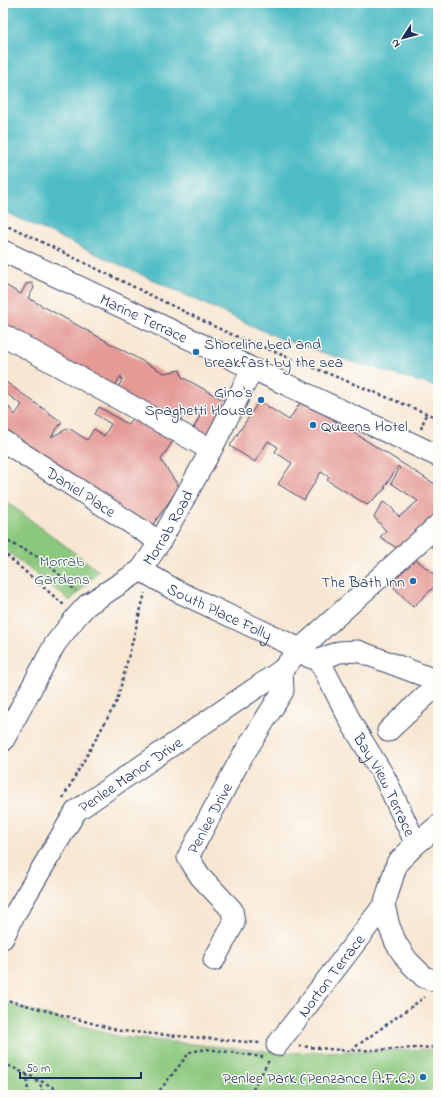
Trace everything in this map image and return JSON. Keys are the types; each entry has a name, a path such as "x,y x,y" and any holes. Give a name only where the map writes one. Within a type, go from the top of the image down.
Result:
{"street":[{"name":"Marine Terrace","path":"3,251 252,370 438,456"},
{"path":"3,335 212,450"},
{"name":"Morrab Road","path":"3,741 55,644 82,611 146,572 160,542 212,450 252,370"},
{"name":"Daniel Place","path":"3,441 160,542"},
{"name":"Penlee Manor Drive","path":"3,938 13,916 76,811 282,670 300,649 438,525"},
{"name":"South Place Folly","path":"146,572 175,590 300,649 309,657 319,660"},
{"path":"319,660 339,652 358,651 438,683 388,731"},
{"name":"Bay View Terrace","path":"319,660 353,726 385,778 416,844 397,863 384,905"},
{"name":"Penlee Drive","path":"214,960 234,924 232,910 200,876 188,857 240,760 283,691 282,670"},
{"path":"416,844 438,826"},
{"path":"384,905 389,926 396,943 407,960 424,977 432,989"},
{"name":"Norton Terrace","path":"277,1045 384,905"}],"path":[{"path":"3,223 86,265 228,333 438,418"},
{"path":"71,262 73,258"},
{"path":"86,265 88,260"},
{"path":"422,429 426,414"},
{"path":"3,539 44,560 77,592 82,611"},
{"path":"3,557 5,554 82,611"},
{"path":"62,798 117,701 146,572"},
{"path":"350,1051 432,989"},
{"path":"3,999 122,1031 350,1051 438,1047"},
{"path":"156,1095 190,1052 207,1049 270,1058 250,1095"},
{"path":"3,1063 70,1095"},
{"path":"27,1074 28,1095"},
{"path":"33,1078 43,1090 40,1095"},
{"path":"50,1095 55,1088"}],"green space":[{"name":"Morrab Gardens","path":"3,499 99,571 70,601 3,548"},
{"path":"3,1002 120,1037 283,1053 438,1049 438,1095 3,1095"}],"water":[{"path":"3,3 438,3 438,387 352,362 281,339 3,211"}],"building":[{"path":"32,283 34,288 28,298 164,373 180,370 182,377 227,402 205,441 191,433 201,414 188,417 186,410 181,420 171,414 166,421 115,393 122,380 121,376 111,393 3,333 3,289 5,285 21,294 26,284"},
{"path":"3,380 62,422 51,437 69,428 87,440 94,429 104,436 111,424 95,414 99,407 129,425 135,415 174,439 161,460 179,487 150,529 3,429 3,400 15,415 22,405 3,391"},
{"path":"302,400 438,486 438,514 398,549 380,537 386,531 374,517 383,502 391,507 399,517 418,501 391,483 400,468 398,466 384,488 386,488 367,505 327,480 329,477 321,472 304,500 278,484 292,463 275,452 278,447 268,441 255,462 230,446 259,401 289,420"},
{"path":"438,539 438,553 431,546"},
{"name":"The Bath Inn","path":"413,557 438,578 438,583 413,607 386,579"}],"place":[{"name":"Shoreline bed and breakfast by the sea","path":"196,352"},
{"name":"Gino's Spaghetti House","path":"261,400"},
{"name":"Queens Hotel","path":"313,425"},
{"name":"The Bath Inn","path":"413,581"},
{"name":"Penlee Park (Penzance A.F.C.)","path":"423,1077"}]}
